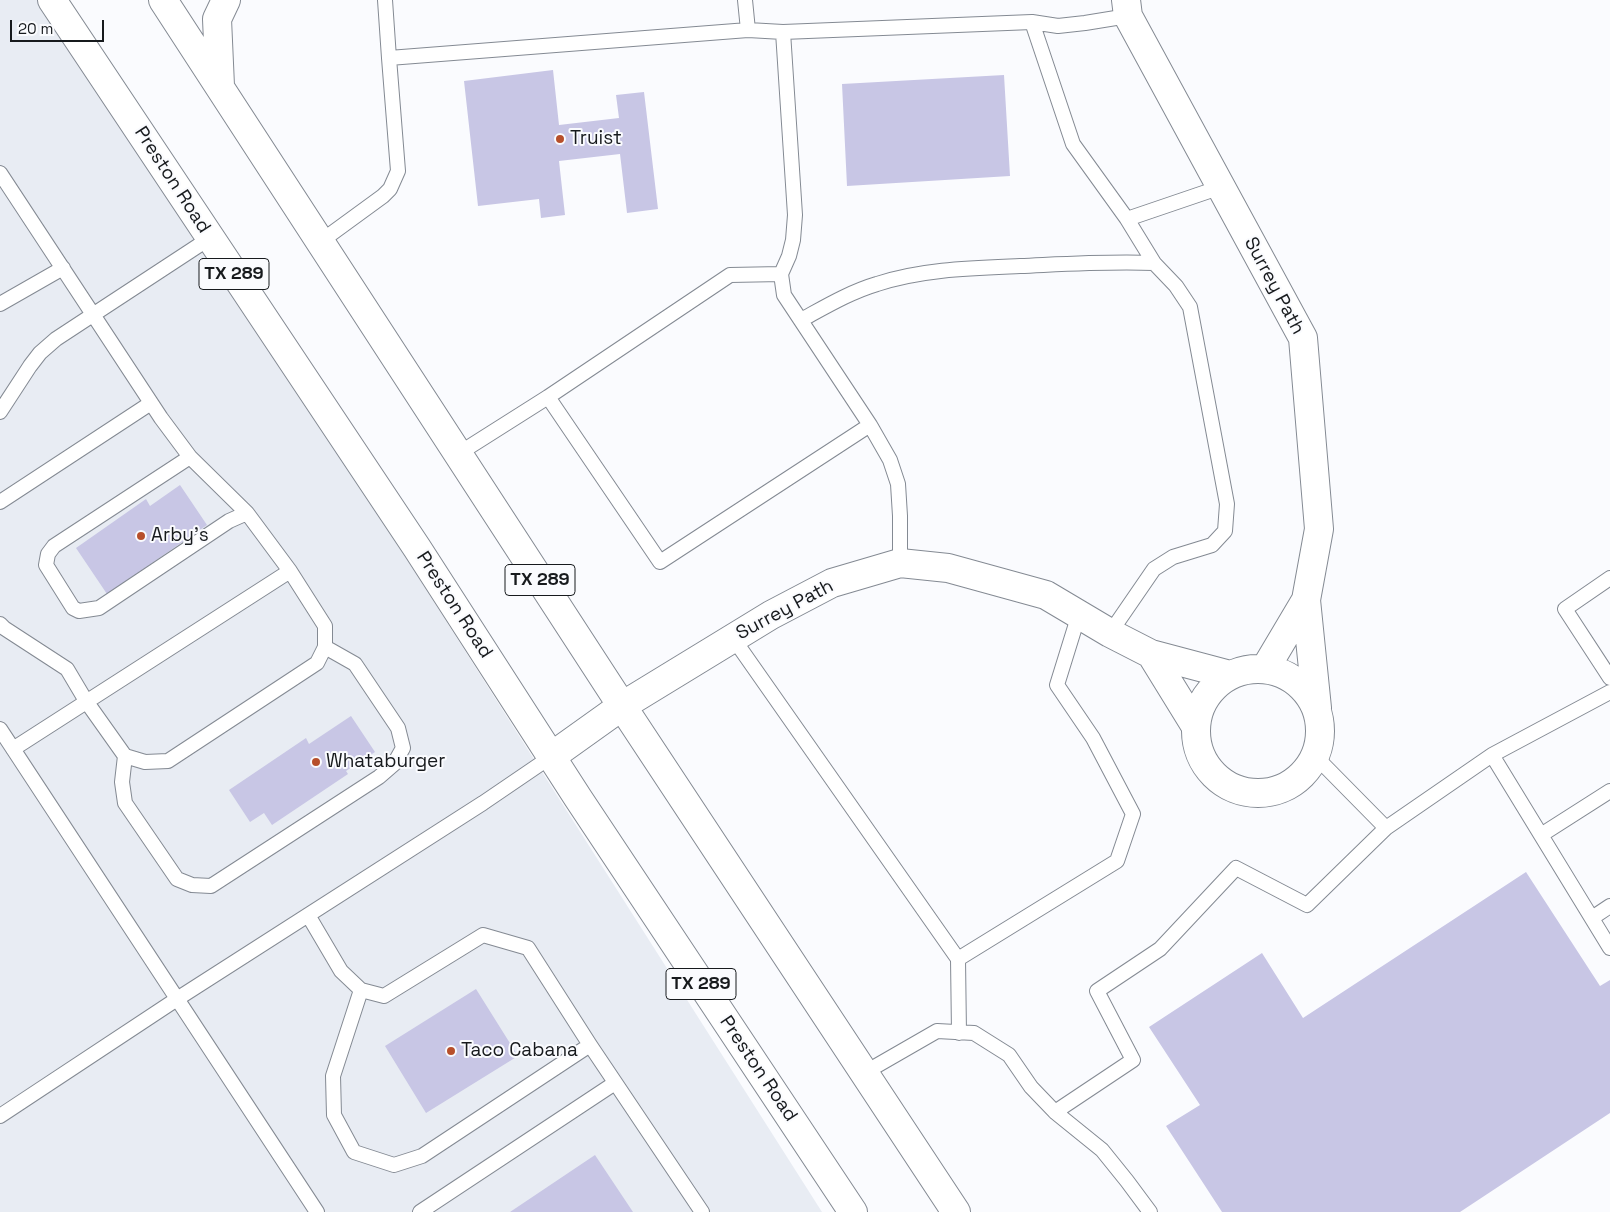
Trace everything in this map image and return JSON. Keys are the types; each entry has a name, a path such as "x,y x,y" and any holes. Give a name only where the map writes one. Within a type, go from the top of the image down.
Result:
{"main road":[{"name":"Preston Road","path":"52,0 412,540 578,798 852,1212"},
{"name":"TX 289","path":"163,0 622,706 956,1212"},
{"path":"220,87 217,19 226,0"},
{"name":"Surrey Path","path":"1127,8 1303,338 1320,529 1306,600 1317,708 1322,732 1316,757 1298,780 1272,793 1243,793 1217,780 1200,756 1196,727 1151,654"},
{"name":"Surrey Path","path":"552,756 622,706 771,615 832,583 900,563 948,568 1046,595 1110,634 1151,654 1230,675"},
{"name":"Surrey Path","path":"1265,669 1306,600"},
{"name":"Surrey Path","path":"1196,727 1204,699 1230,675 1247,670 1265,669 1282,673 1303,687 1317,708"}],"lane":[{"path":"320,242 383,196 390,189 398,171 385,0"},
{"path":"745,0 748,30"},
{"path":"389,58 748,30 783,32 1032,22 1058,26 1127,8"},
{"path":"1032,22 1073,144 1126,219 1154,263 1176,286 1190,307 1227,504 1225,531 1212,545 1173,557 1154,568 1110,634"},
{"path":"783,32 795,214 793,240 781,274 784,295 870,424 890,460 898,484 900,563"},
{"path":"0,173 64,268 151,404 190,456 247,513 290,571 325,626 325,647 317,663 168,761 145,762 125,756 86,701 67,669 0,624"},
{"path":"1126,219 1221,186"},
{"path":"0,412 40,352 56,339 210,238"},
{"path":"801,320 834,302 875,284 906,276 973,268 1115,262 1154,263"},
{"path":"0,304 64,268"},
{"path":"458,454 548,397 730,275 781,274"},
{"path":"548,397 660,562 870,424"},
{"path":"0,502 151,404"},
{"path":"190,456 54,546 48,554 46,565 73,608 79,611 99,608 229,521 247,513"},
{"path":"13,749 290,571"},
{"path":"1610,578 1565,608 1610,678"},
{"path":"958,959 1117,861 1132,814 1093,738 1057,685 1079,614"},
{"path":"734,638 958,959 960,1032"},
{"path":"125,756 122,782 125,803 177,879 192,885 211,886 379,776 394,764 403,748 398,728 355,664 325,647"},
{"path":"1055,1112 1133,1060 1098,992 1160,949 1236,868 1307,905 1386,828 1492,755 1610,692"},
{"path":"0,729 317,1212"},
{"path":"1492,755 1610,948"},
{"path":"0,1116 483,803 552,756"},
{"path":"1316,757 1386,828"},
{"path":"1541,835 1610,791"},
{"path":"1592,918 1610,906"},
{"path":"308,915 341,971 361,990 384,996 483,935 528,948 615,1083 702,1212"},
{"path":"361,990 333,1076 334,1115 354,1152 394,1165 422,1156 590,1045"},
{"path":"864,1073 937,1031 974,1033 1009,1055 1031,1087 1055,1112 1102,1150 1150,1212"},
{"path":"423,1211 615,1083"}],"shaded area":[{"path":"0,0 51,0 822,1212 0,1212"}],"building":[{"name":"Truist","path":"553,70 559,125 619,118 616,95 644,92 658,209 627,213 620,154 559,161 565,215 541,218 539,199 478,206 464,81"},
{"path":"1004,75 1010,176 847,186 842,84"},
{"name":"Arby's","path":"180,485 207,525 107,594 76,548 146,499 150,506"},
{"name":"Whataburger","path":"351,716 375,752 346,771 348,774 272,825 264,813 250,822 229,790 306,738 309,744"},
{"path":"1526,872 1600,986 1610,980 1610,1113 1460,1212 1222,1212 1166,1126 1200,1105 1149,1027 1262,953 1303,1018"},
{"name":"Taco Cabana","path":"476,989 518,1056 426,1113 385,1046"},
{"path":"595,1155 633,1212 510,1212"}],"place":[{"name":"Truist","path":"560,139"},
{"name":"Arby's","path":"141,536"},
{"name":"Whataburger","path":"316,762"},
{"name":"Taco Cabana","path":"451,1051"}]}
